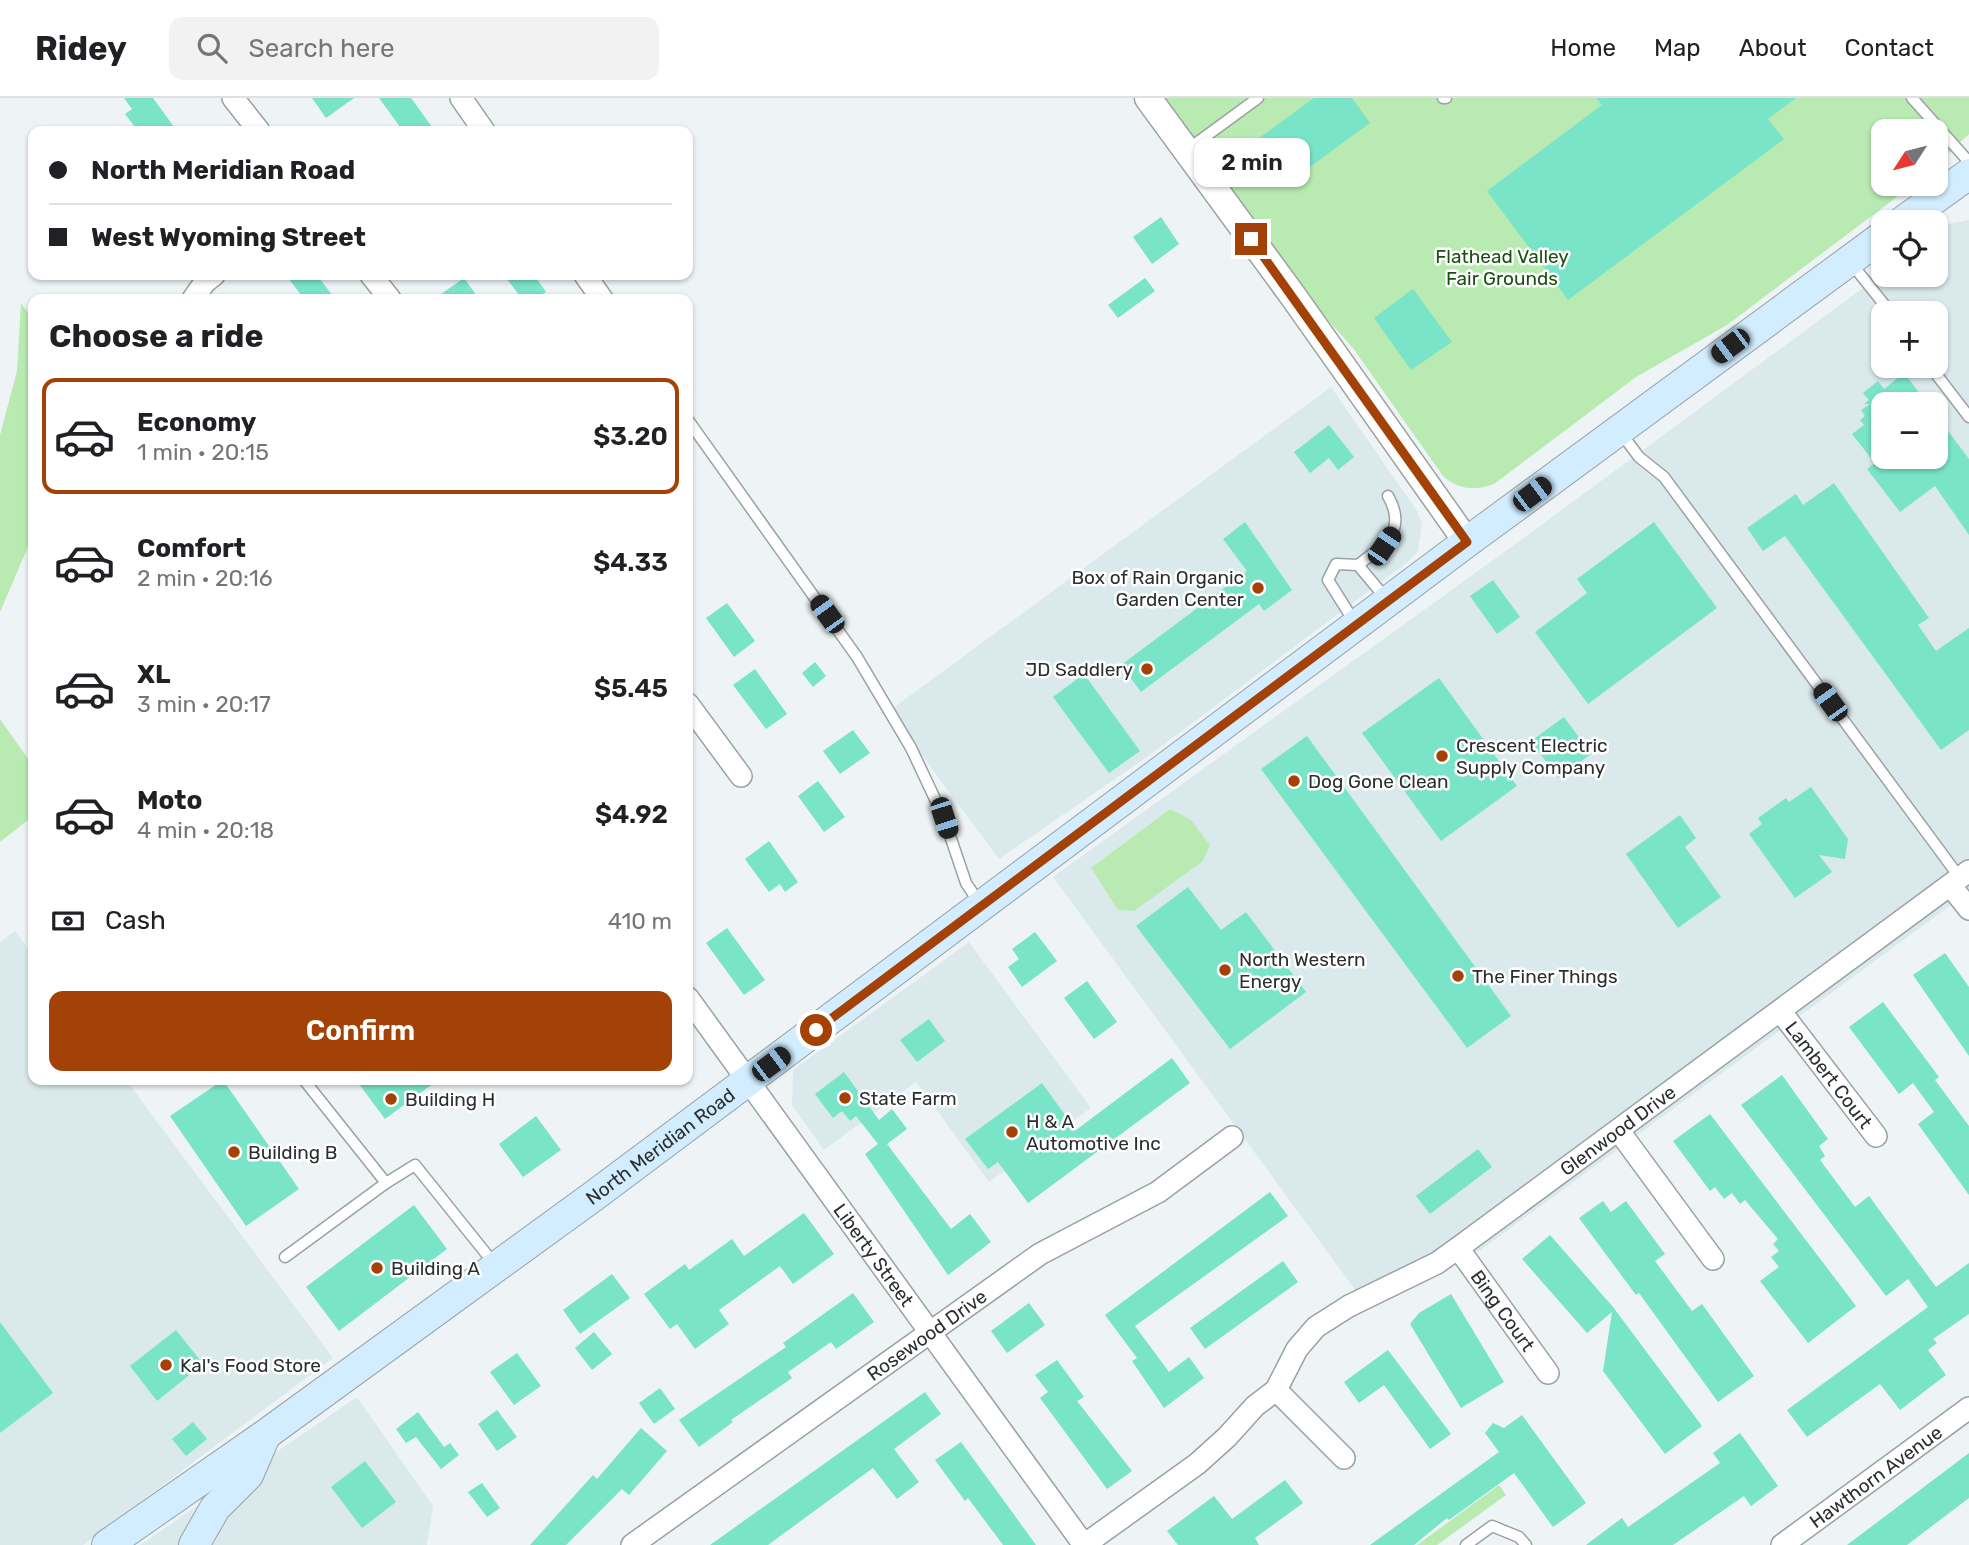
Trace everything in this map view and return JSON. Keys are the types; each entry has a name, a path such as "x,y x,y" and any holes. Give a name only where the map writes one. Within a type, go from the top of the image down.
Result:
{"main road":[{"path":"1919,210 1969,174"},
{"name":"North Meridian Road","path":"107,1545 265,1435 748,1081 1467,542 1871,245"},
{"path":"194,1545 215,1508 248,1475 265,1435"}],"street":[{"path":"233,98 255,126"},
{"path":"461,98 481,126"},
{"path":"1148,98 1467,542"},
{"path":"197,294 208,280"},
{"path":"375,280 386,294"},
{"path":"693,711 741,776"},
{"path":"1960,878 1969,909"},
{"name":"Glenwood Drive","path":"1084,1545 1197,1464 1255,1406 1276,1390 1297,1349 1316,1327 1458,1248 1960,878"},
{"name":"Liberty Street","path":"693,1005 1084,1545"},
{"name":"Lambert Court","path":"1781,1012 1877,1136"},
{"path":"1619,1131 1713,1259"},
{"name":"Rosewood Drive","path":"632,1545 1040,1254 1158,1192 1232,1137"},
{"name":"Bing Court","path":"1458,1248 1548,1373"},
{"path":"1276,1390 1344,1458"},
{"name":"Hawthorn Avenue","path":"1782,1545 1969,1408"}],"lane":[{"path":"1187,150 1258,98"},
{"path":"1912,98 1969,162"},
{"path":"1850,261 1882,301"},
{"path":"1939,378 1969,417"},
{"path":"693,427 858,657 911,748 944,818 966,883 982,906"},
{"path":"1619,430 1639,457 1664,477 1960,878"},
{"path":"1356,626 1328,580 1336,564 1358,565 1384,546 1395,530 1396,510 1388,496"},
{"path":"1358,565 1389,602"},
{"path":"308,1085 386,1182"},
{"path":"285,1257 386,1182 415,1165 496,1266"},
{"path":"1466,1545 1492,1526 1519,1538 1527,1545"}],"shaded area":[{"path":"1969,220 1969,892 1482,1249 1367,1306 1053,877 1521,540 1871,282 1871,287 1948,287 1948,225"},
{"path":"1331,387 1417,511 1422,524 1418,551 1408,562 1147,757 999,859 889,711"},
{"path":"15,931 28,948 28,1085 130,1085 333,1358 83,1545 0,1545 0,942"},
{"path":"969,942 1091,1108 989,1182 916,1082 824,1150 792,1105 793,1070"},
{"path":"357,1397 433,1506 427,1545 140,1545"}],"green space":[{"name":"Flathead Valley Fair Grounds","path":"1157,98 1969,98 1969,134 1948,154 1948,119 1871,119 1871,196 1898,196 1880,210 1871,210 1871,216 1727,325 1636,377 1494,484 1480,488 1461,487 1443,476 1353,348 1289,277"},
{"path":"21,303 28,313 28,547 0,612 0,435 17,371"},
{"path":"0,719 28,759 28,820 0,842"},
{"path":"1170,809 1190,819 1210,845 1203,861 1134,911 1118,910 1091,868"},
{"path":"1499,1485 1506,1495 1437,1545 1417,1545"}],"building":[{"path":"124,98 153,98 173,126 134,126 125,114 132,109"},
{"path":"312,98 354,98 326,118"},
{"path":"379,98 411,98 431,126 399,126"},
{"path":"1314,98 1352,98 1370,123 1289,182 1258,139"},
{"path":"1596,98 1796,98 1768,119 1784,139 1568,300 1487,191 1602,105"},
{"path":"1161,217 1179,244 1152,264 1133,237"},
{"path":"1145,278 1155,291 1118,318 1108,305"},
{"path":"290,280 321,280 331,294 300,294"},
{"path":"461,280 465,280 475,294 441,294"},
{"path":"508,280 538,280 546,292 543,294 518,294"},
{"path":"1413,289 1452,342 1411,370 1374,318"},
{"path":"1898,378 1908,378 1919,392 1871,392 1871,458 1852,434 1864,425 1860,420 1865,416 1861,410 1870,404 1864,404 1869,400 1863,393 1878,381 1884,389"},
{"path":"1329,425 1354,457 1338,470 1329,458 1310,473 1294,452"},
{"path":"1948,431 1969,459 1969,535 1935,486 1900,512 1867,469 1871,466 1871,469 1948,469"},
{"path":"1834,483 1929,618 1918,625 1936,651 1969,628 1969,730 1941,750 1785,536 1763,551 1747,528 1796,494 1803,505"},
{"path":"1245,522 1292,590 1264,611 1259,604 1141,692 1121,665 1247,571 1223,539"},
{"path":"1654,522 1717,608 1588,704 1535,632 1587,593 1577,579"},
{"path":"1493,580 1520,617 1497,634 1470,596"},
{"path":"727,603 755,641 734,657 706,618"},
{"path":"815,662 826,676 813,687 802,673"},
{"path":"755,669 787,714 766,729 733,685"},
{"path":"1084,674 1140,751 1109,773 1053,697"},
{"path":"1439,678 1517,786 1441,841 1362,733"},
{"path":"1564,717 1591,754 1558,778 1531,741"},
{"path":"853,730 870,753 840,774 823,751"},
{"path":"1307,736 1511,1016 1467,1048 1261,769"},
{"path":"818,781 845,817 824,832 798,796"},
{"path":"1811,787 1848,839 1845,859 1819,855 1832,872 1795,898 1749,834 1762,824 1758,818 1786,798 1789,802"},
{"path":"1680,815 1696,838 1685,847 1721,897 1678,928 1626,854"},
{"path":"769,841 798,882 785,892 780,884 769,892 745,859"},
{"path":"1188,887 1221,930 1246,912 1306,992 1230,1049 1136,926"},
{"path":"727,928 765,980 744,995 706,943"},
{"path":"1035,932 1057,961 1022,987 1008,967 1019,959 1012,949"},
{"path":"1945,953 1969,987 1969,1056 1913,975"},
{"path":"1087,981 1117,1022 1094,1039 1064,998"},
{"path":"1883,1002 1939,1077 1935,1080 1969,1126 1969,1195 1918,1124 1934,1112 1913,1083 1899,1094 1849,1027"},
{"path":"929,1019 945,1041 917,1062 900,1040"},
{"path":"1172,1058 1190,1083 1028,1203 998,1162 988,1169 965,1139 1042,1083 1076,1130"},
{"path":"844,1072 879,1120 892,1109 907,1129 887,1144 951,1229 970,1214 991,1242 948,1275 865,1154 878,1144 856,1116 850,1121 842,1111 833,1118 815,1094"},
{"path":"1782,1075 1828,1139 1819,1146 1825,1156 1820,1160 1855,1207 1869,1196 1936,1287 1969,1263 1969,1314 1933,1339 1937,1343 1928,1350 1946,1375 1900,1410 1880,1384 1807,1437 1787,1410 1928,1307 1908,1279 1886,1296 1741,1105"},
{"name":"Building B","path":"216,1085 226,1085 299,1189 246,1226 170,1116"},
{"name":"Building H","path":"360,1085 431,1085 385,1119"},
{"path":"1710,1114 1856,1306 1808,1343 1760,1281 1779,1267 1771,1257 1779,1251 1773,1244 1778,1239 1745,1200 1740,1204 1732,1193 1724,1199 1715,1187 1710,1191 1673,1141"},
{"path":"536,1116 561,1150 523,1177 499,1144"},
{"path":"1478,1149 1492,1167 1430,1214 1416,1196"},
{"path":"1270,1192 1288,1216 1135,1326 1169,1372 1189,1357 1204,1378 1164,1408 1132,1361 1137,1358 1105,1315"},
{"path":"1603,1201 1611,1212 1626,1201 1665,1254 1655,1261 1692,1311 1702,1304 1754,1376 1718,1402 1639,1293 1636,1295 1579,1218"},
{"name":"Building A","path":"414,1205 447,1249 339,1331 306,1287"},
{"path":"804,1213 834,1254 793,1284 780,1266 719,1310 729,1324 695,1349 677,1324 670,1329 644,1294 685,1264 689,1270 732,1239 744,1256"},
{"path":"1550,1235 1613,1307 1702,1426 1665,1454 1603,1371 1612,1312 1587,1333 1522,1259"},
{"path":"1283,1261 1298,1282 1205,1349 1190,1328"},
{"path":"612,1274 630,1298 580,1334 563,1310"},
{"path":"853,1293 874,1322 836,1349 831,1342 788,1372 792,1378 731,1420 733,1422 699,1447 679,1420 786,1347 783,1343"},
{"path":"1451,1294 1504,1382 1461,1408 1410,1324 1419,1313"},
{"path":"1029,1303 1045,1325 1007,1353 991,1331"},
{"path":"0,1322 53,1393 0,1433"},
{"name":"Kal's Food Store","path":"176,1330 203,1364 157,1401 130,1366"},
{"path":"594,1332 612,1354 592,1370 575,1348"},
{"path":"1388,1350 1451,1434 1430,1449 1384,1385 1359,1403 1344,1382"},
{"path":"517,1353 541,1386 514,1405 490,1372"},
{"path":"1057,1360 1084,1397 1077,1401 1132,1471 1107,1489 1040,1398 1048,1392 1035,1375"},
{"path":"660,1388 675,1409 654,1424 639,1403"},
{"path":"925,1392 941,1414 894,1449 919,1482 897,1499 873,1468 768,1545 710,1545"},
{"path":"497,1410 517,1437 497,1451 478,1424"},
{"path":"418,1412 444,1447 450,1443 459,1455 441,1469 416,1437 406,1443 396,1429"},
{"path":"1522,1415 1586,1503 1553,1527 1514,1473 1449,1520 1447,1518 1414,1545 1370,1545 1499,1452 1485,1433 1493,1423 1504,1428"},
{"path":"193,1422 207,1439 186,1456 172,1439"},
{"path":"641,1428 667,1451 629,1495 622,1489 566,1545 530,1545 593,1475 597,1479"},
{"path":"1740,1433 1778,1486 1751,1506 1744,1496 1673,1545 1586,1545 1622,1518 1628,1527 1720,1463 1713,1453"},
{"path":"961,1442 1036,1545 1003,1545 968,1498 965,1501 935,1460"},
{"path":"1969,1453 1969,1498 1907,1545 1847,1545"},
{"path":"365,1461 396,1502 362,1528 331,1487"},
{"path":"1285,1480 1303,1503 1255,1538 1259,1545 1178,1545 1167,1531 1214,1496 1232,1519"},
{"path":"482,1483 500,1508 487,1517 468,1492"}],"place":[{"name":"Box of Rain Organic Garden Center","path":"1258,588"},
{"name":"JD Saddlery","path":"1147,669"},
{"name":"Crescent Electric Supply Company","path":"1442,756"},
{"name":"Dog Gone Clean","path":"1294,781"},
{"name":"North Western Energy","path":"1225,970"},
{"name":"The Finer Things","path":"1458,976"},
{"name":"State Farm","path":"845,1098"},
{"name":"Building H","path":"391,1099"},
{"name":"H & A Automotive Inc","path":"1012,1132"},
{"name":"Building B","path":"234,1152"},
{"name":"Building A","path":"377,1268"},
{"name":"Kal's Food Store","path":"166,1365"}],"route":[{"path":"816,1030 1467,542 1251,239"}]}
